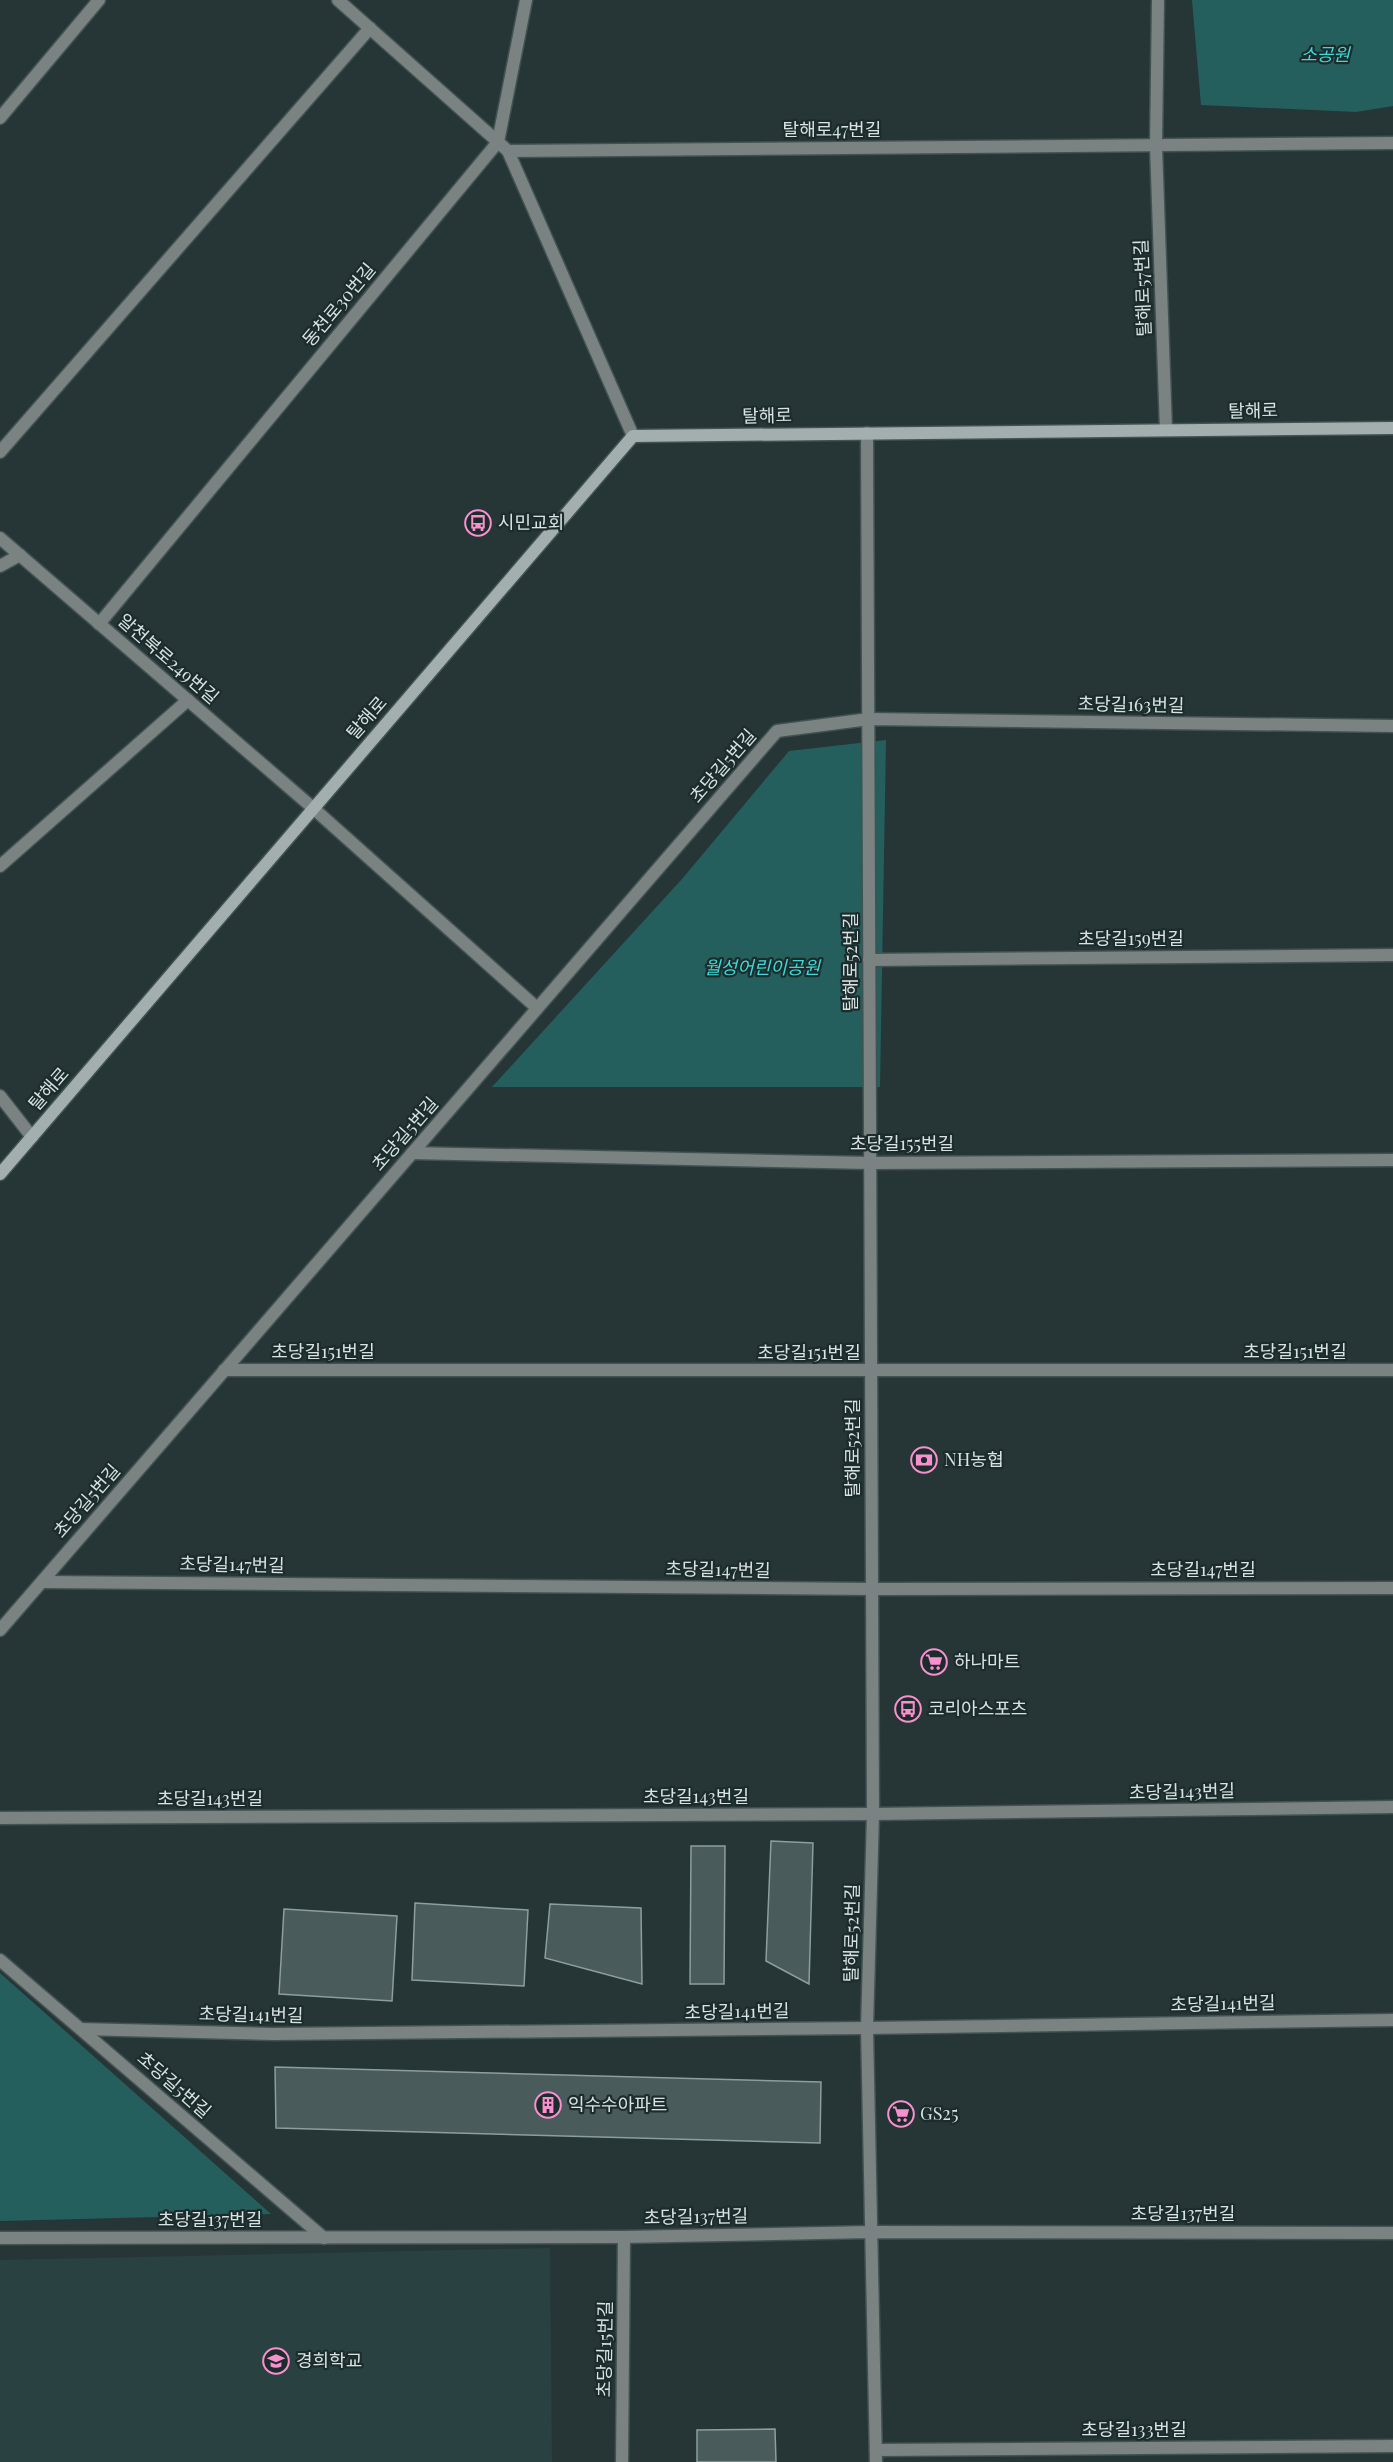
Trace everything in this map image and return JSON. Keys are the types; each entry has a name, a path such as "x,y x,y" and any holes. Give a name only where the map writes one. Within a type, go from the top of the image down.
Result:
{"street":[{"path":"0,118 99,0"},
{"path":"338,0 508,151 633,436"},
{"path":"498,142 526,0"},
{"name":"탈해로57번길","path":"1158,0 1156,146 1166,430"},
{"path":"0,452 370,28"},
{"name":"동천로30번길","path":"99,624 498,142"},
{"path":"1156,146 1393,143"},
{"name":"탈해로47번길","path":"508,151 1156,146"},
{"name":"탈해로","path":"0,1174 633,436 1393,428"},
{"name":"탈해로52번길","path":"867,433 873,1814 867,2028 876,2456"},
{"name":"알천북로249번길","path":"0,537 313,808"},
{"path":"0,566 20,555"},
{"path":"0,867 188,700"},
{"name":"초당길163번길","path":"868,719 1393,726"},
{"name":"초당길5번길","path":"0,1630 777,731 868,719"},
{"path":"313,808 537,1008"},
{"name":"초당길159번길","path":"869,960 1393,955"},
{"path":"0,1096 32,1137"},
{"name":"초당길155번길","path":"412,1154 870,1163 1393,1160"},
{"name":"초당길151번길","path":"224,1370 1393,1370"},
{"name":"초당길147번길","path":"42,1582 872,1589 1393,1588"},
{"name":"초당길143번길","path":"0,1818 873,1814 1393,1808"},
{"name":"초당길5번길","path":"0,1960 324,2238"},
{"name":"초당길141번길","path":"81,2029 286,2034 1393,2020"},
{"name":"초당길137번길","path":"0,2238 624,2237 870,2232 1393,2233"},
{"name":"초당길15번길","path":"622,2462 624,2237"},
{"name":"초당길133번길","path":"876,2456 1393,2446"}],"shaded area":[{"name":"경희학교","path":"550,2248 552,2462 0,2462 0,2260"}],"green space":[{"name":"소공원","path":"1192,0 1393,0 1393,106 1356,112 1201,105"},
{"name":"월성어린이공원","path":"886,740 880,1087 492,1087 682,879 789,751"},
{"path":"0,1973 271,2214 0,2221"}],"building":[{"path":"771,1841 813,1843 809,1984 766,1961"},
{"path":"691,1846 725,1846 724,1984 690,1984"},
{"path":"415,1903 528,1910 524,1986 412,1980"},
{"path":"550,1904 641,1908 642,1984 545,1958"},
{"path":"284,1909 397,1916 392,2001 279,1994"},
{"name":"익수수아파트","path":"275,2067 821,2082 820,2143 276,2128"},
{"path":"775,2429 776,2462 697,2462 697,2430"}],"place":[{"name":"시민교회","path":"478,523"},
{"name":"NH농협","path":"924,1460"},
{"name":"하나마트","path":"934,1662"},
{"name":"코리아스포츠","path":"908,1709"},
{"name":"익수수아파트","path":"548,2105"},
{"name":"GS25","path":"901,2114"},
{"name":"경희학교","path":"276,2361"}]}
